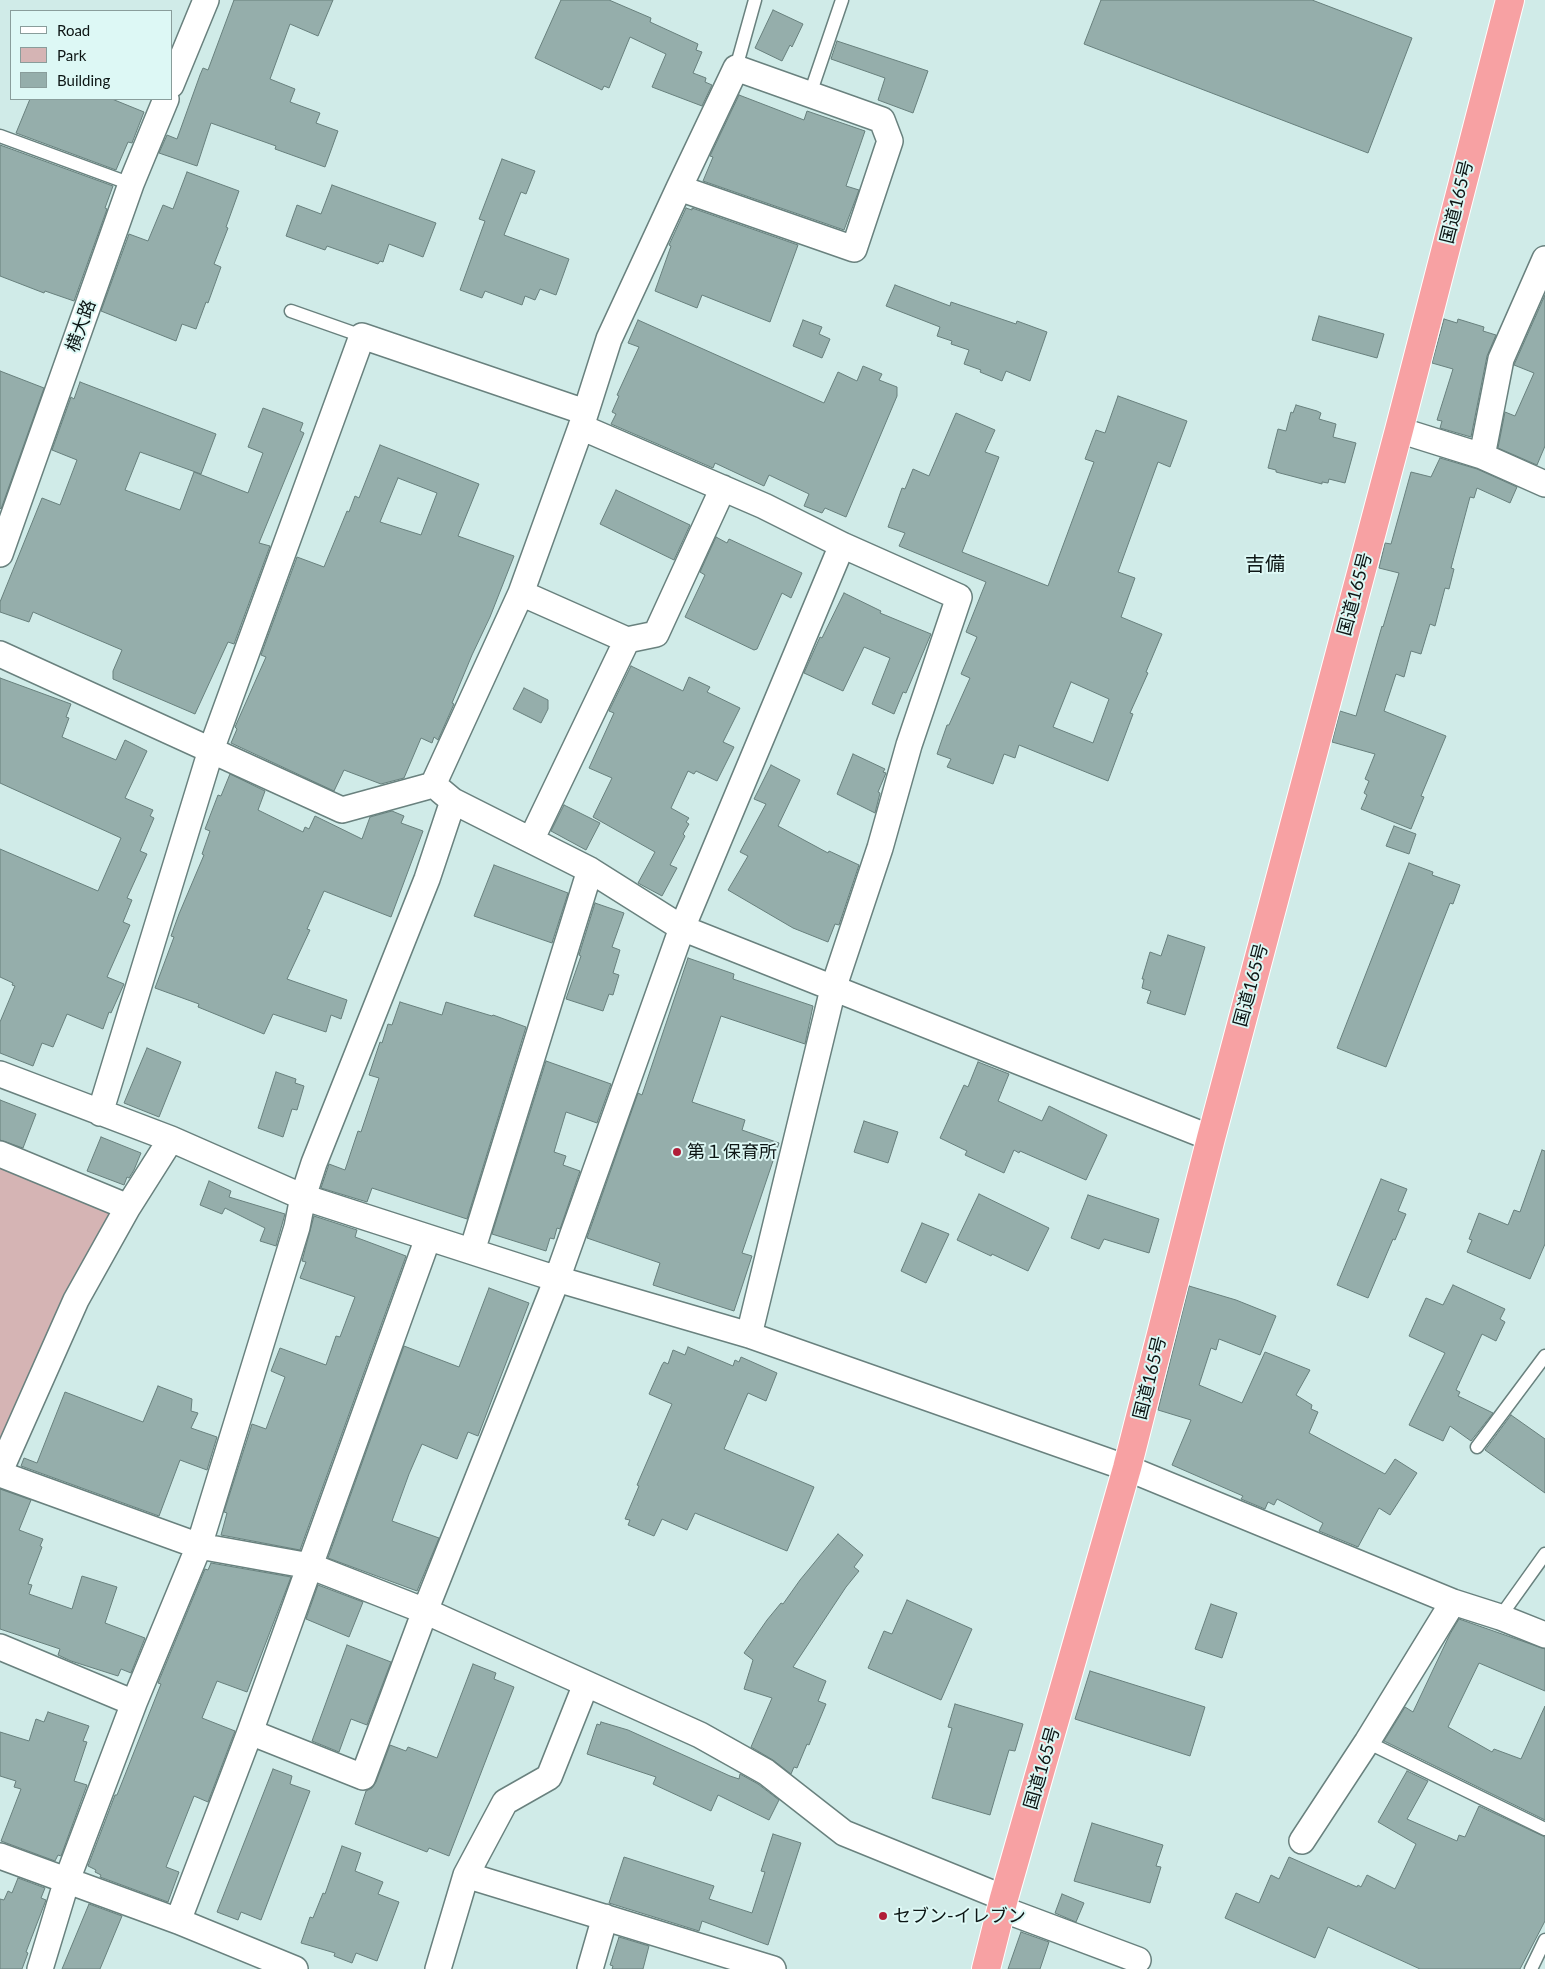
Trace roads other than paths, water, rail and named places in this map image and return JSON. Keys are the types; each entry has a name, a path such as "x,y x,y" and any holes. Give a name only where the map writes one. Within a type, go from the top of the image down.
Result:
{"highway":[{"name":"国道165号","path":"986,1969 1127,1468 1211,1138 1399,430 1504,2"}],"street":[{"path":"172,83 206,0"},
{"path":"0,654 342,810 433,784 521,593 583,420 609,339 679,188 736,68 882,120 890,141 854,249 679,188"},
{"name":"横大路","path":"0,554 131,184 166,100"},
{"path":"1482,456 1501,359 1540,286 1545,259"},
{"path":"100,1113 211,750 362,336 583,420 842,545 960,598 909,745 880,848 834,989 749,1335"},
{"path":"1399,430 1482,456 1545,484"},
{"path":"521,593 627,640 656,634 723,488"},
{"path":"250,1732 362,1777 425,1611 557,1278 682,928 842,545"},
{"path":"531,840 627,640"},
{"path":"433,784 453,801 590,870 682,928 1211,1138"},
{"path":"40,1969 67,1880 134,1703 199,1546 297,1227 303,1197 314,1163 427,879 453,801"},
{"path":"472,1251 590,870"},
{"path":"0,1074 171,1139 303,1197 557,1278 749,1335 1127,1468 1453,1602 1500,1617 1545,1635"},
{"path":"171,1139 128,1207 76,1300 0,1473 199,1546 310,1566 425,1611 700,1735 766,1772 844,1833 1003,1904 1138,1960"},
{"path":"0,1154 128,1207"},
{"path":"178,1921 250,1732 428,1238"},
{"path":"1302,1841 1367,1742 1453,1602"},
{"path":"0,1646 134,1703"},
{"path":"438,1969 466,1874 505,1802 548,1777 586,1684"},
{"path":"0,1856 178,1921 295,1969"},
{"path":"466,1874 605,1917 729,1963 773,1969"},
{"path":"590,1969 605,1917"}],"lane":[{"path":"736,68 754,0"},
{"path":"810,94 842,0"},
{"path":"0,136 131,184"},
{"path":"291,310 362,336"},
{"path":"1477,1447 1545,1356"},
{"path":"1500,1617 1545,1554"},
{"path":"1367,1742 1545,1829"},
{"path":"1531,1969 1545,1940"}],"place":[{"name":"第１保育所","path":"677,1152"},
{"name":"セブン-イレブン","path":"883,1916"}],"district":[{"name":"吉備","path":"1265,565"}]}
